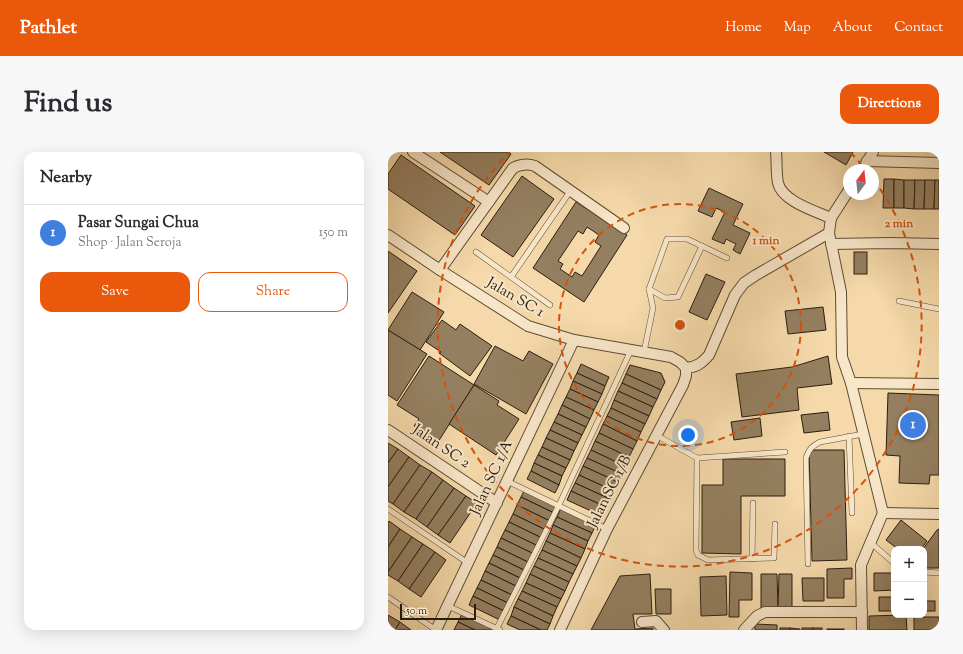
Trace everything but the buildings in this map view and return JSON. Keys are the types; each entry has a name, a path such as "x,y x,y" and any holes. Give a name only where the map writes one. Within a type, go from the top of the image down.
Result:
{"street":[{"path":"413,152 489,202"},
{"path":"776,152 778,183 781,191 788,198 831,218"},
{"path":"866,164 873,152"},
{"path":"879,165 939,163"},
{"path":"440,270 513,168 520,164 535,166 624,228"},
{"path":"843,199 831,218 829,233 841,292 842,357 851,382 883,513 861,565 862,630"},
{"path":"686,368 695,367 703,362 709,355 735,295 744,283 829,233"},
{"name":"Jalan SC 1","path":"388,235 528,326 574,340 671,357 680,362 686,368"},
{"path":"831,244 939,244"},
{"name":"Jalan SC 1/A","path":"436,630 574,340"},
{"name":"Jalan SC 1/B","path":"560,630 607,529 683,385 686,376 686,368"},
{"path":"851,382 939,384"},
{"name":"Jalan SC 2","path":"388,430 497,503"},
{"path":"883,513 939,514"},
{"path":"744,630 757,616 765,612 862,612"},
{"path":"642,622 656,621 664,630"}],"lane":[{"path":"511,277 571,190"},
{"path":"644,352 653,308 649,289 667,239 687,239 727,258"},
{"path":"649,289 665,298 678,296 702,246"},
{"path":"476,252 550,305"},
{"path":"899,301 939,309"},
{"path":"448,606 498,629 631,349"},
{"path":"808,564 806,458 809,450 813,445 820,442 863,434"},
{"path":"656,435 697,458 785,452"},
{"path":"849,436 852,513"},
{"path":"697,458 696,550 698,555 708,560 774,558 775,524"},
{"path":"507,481 607,529"},
{"path":"752,559 753,503"},
{"path":"388,510 468,563"},
{"path":"871,543 891,560"},
{"path":"927,572 939,573"},
{"path":"388,597 436,630"}],"place":[{"name":"Pasar Sungai Chua","path":"913,425"}]}
